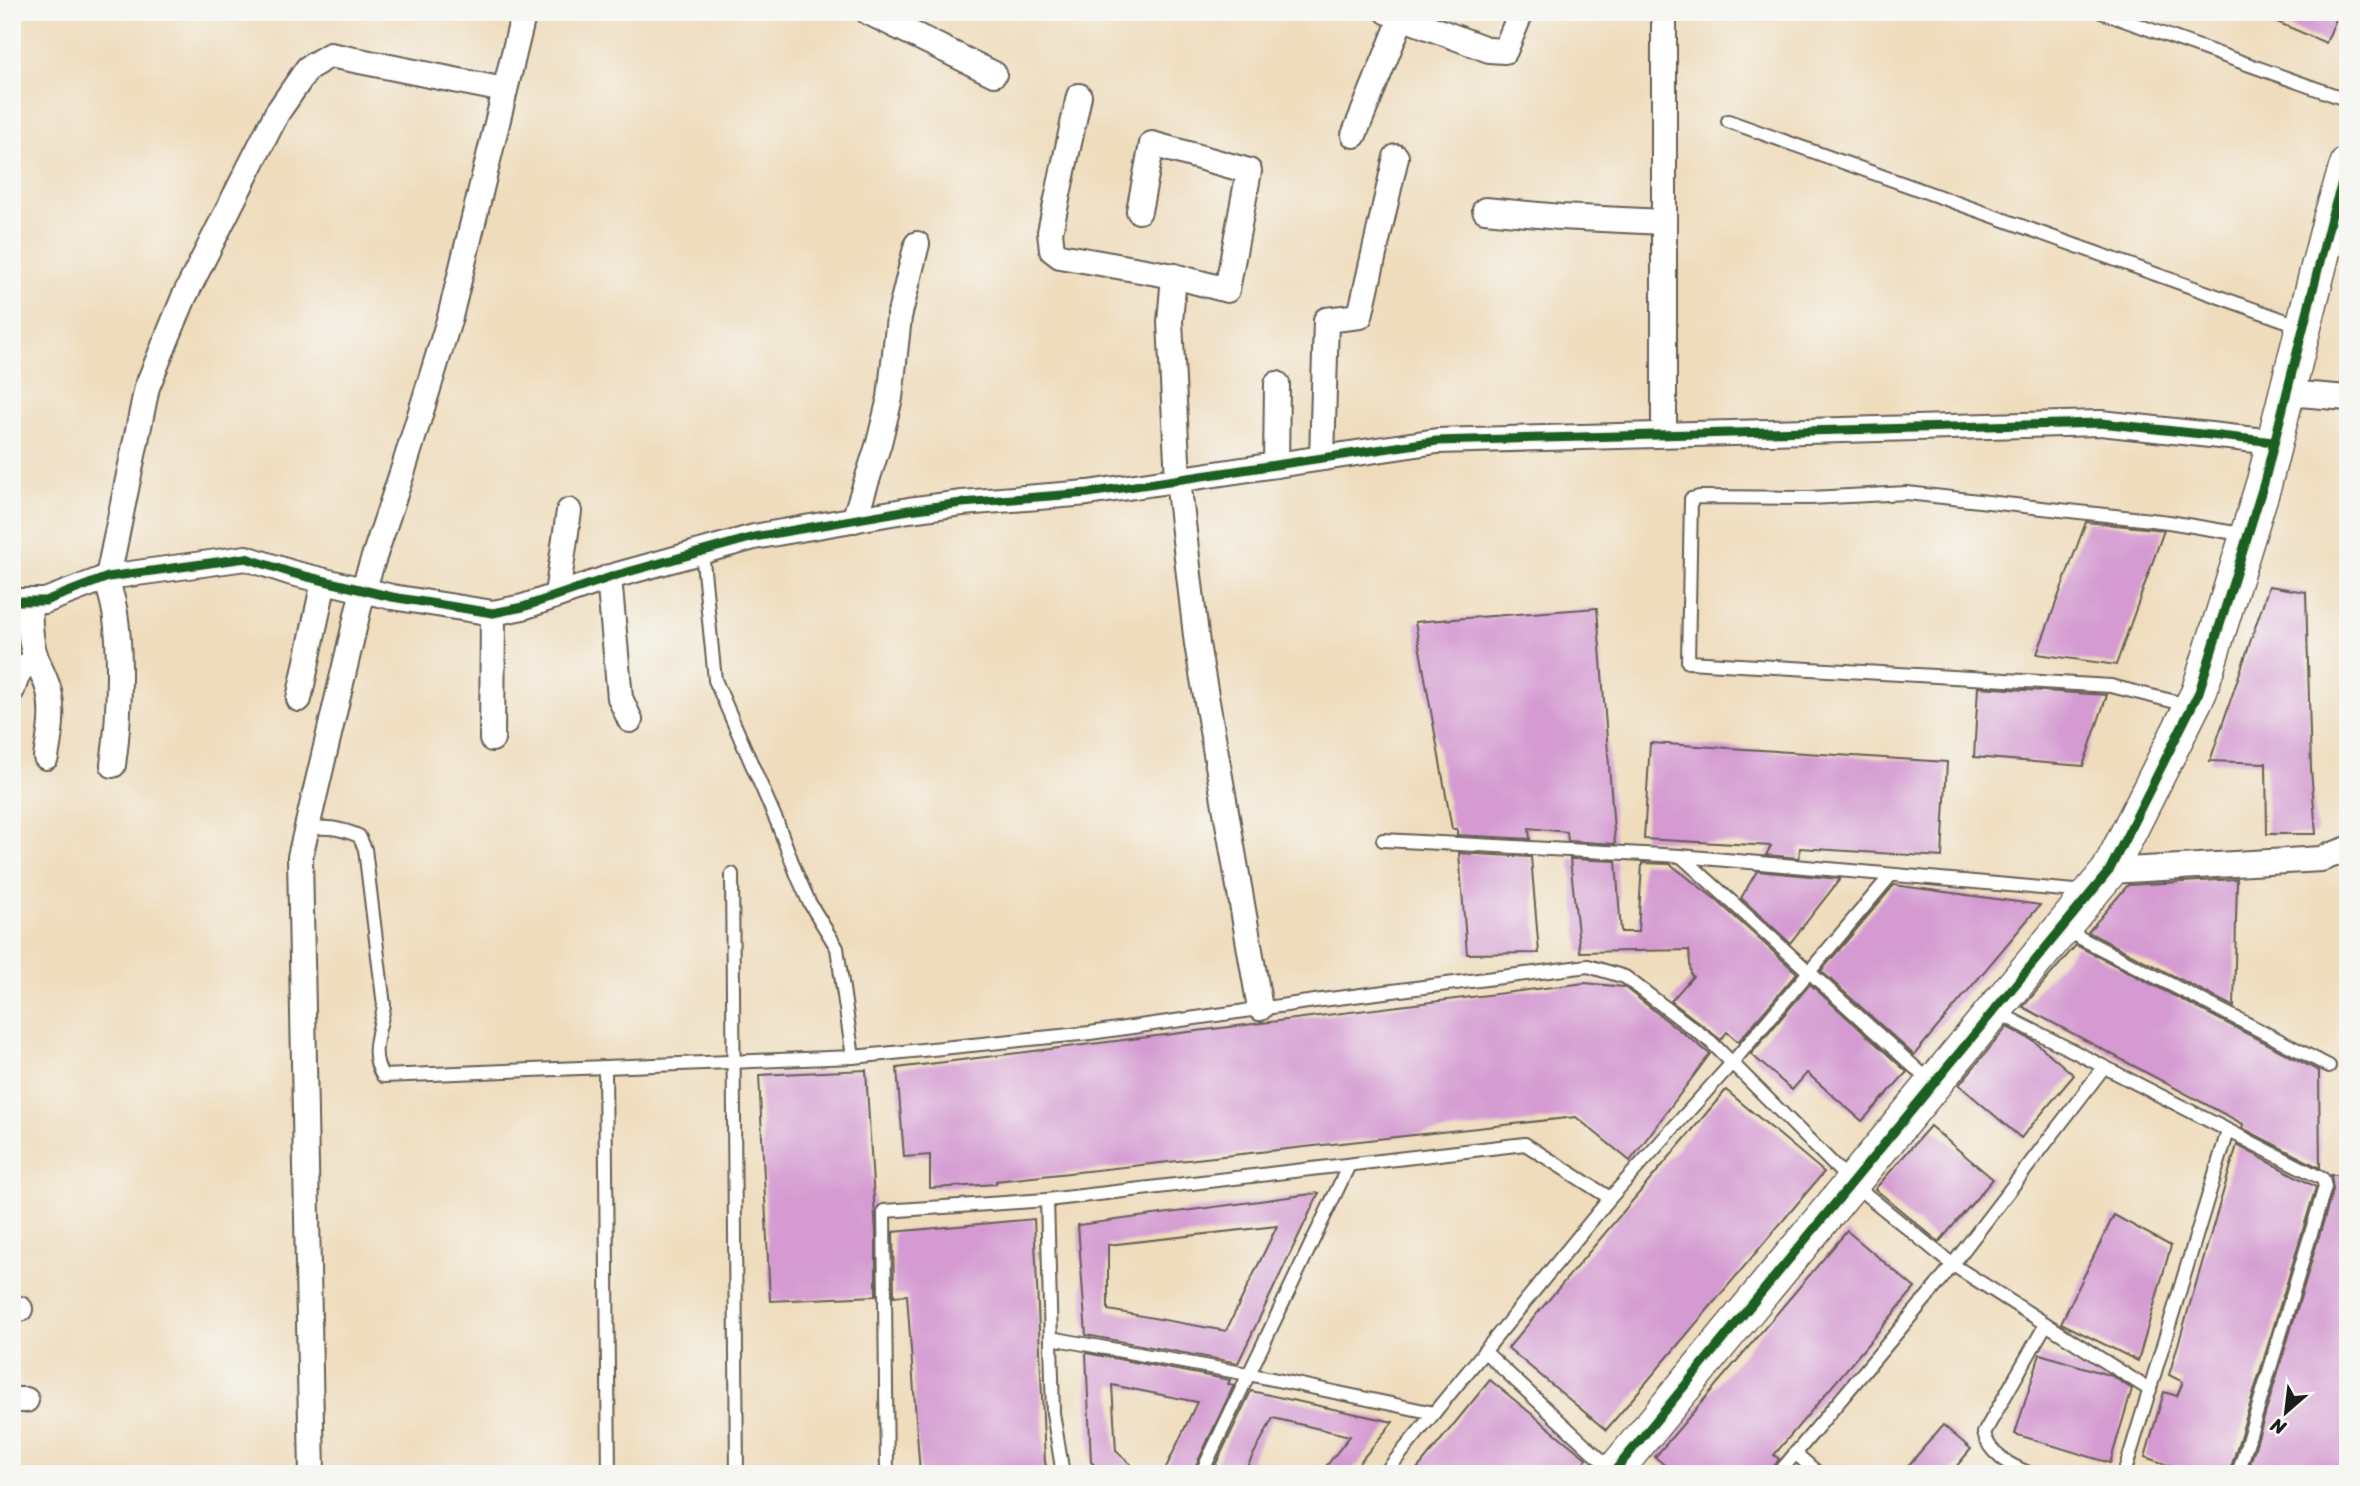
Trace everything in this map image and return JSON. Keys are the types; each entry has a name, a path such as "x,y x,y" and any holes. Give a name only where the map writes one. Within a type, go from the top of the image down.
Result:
{"street":[{"path":"312,1474 300,857 363,590 450,317 524,12"},
{"path":"868,12 994,74"},
{"path":"1354,135 1395,15 1489,51 1500,52 1505,51 1521,12"},
{"path":"1664,12 1664,434"},
{"path":"113,765 118,644 110,588 106,578 147,387 184,297 277,113 308,68 330,55 504,90"},
{"path":"1079,96 1050,232 1052,250 1060,256 1174,276 1227,290 1249,171 1152,144 1139,211"},
{"path":"1322,458 1326,320 1360,316 1396,157"},
{"path":"1622,1467 2100,882 2199,692 2248,535 2287,393 2330,218 2348,164"},
{"path":"1485,210 1664,222"},
{"path":"854,520 879,443 890,398 895,344 916,244"},
{"path":"1174,276 1170,322 1178,480 1197,644 1260,1008"},
{"path":"1276,465 1277,384"},
{"path":"2287,393 2348,398"},
{"path":"46,757 52,717 49,691 38,663 21,601 45,601 106,578 246,558 292,573 363,590 493,613 523,607 609,577 754,537 962,503 1088,493 1437,441 2101,423 2274,442"},
{"path":"557,595 569,511"},
{"path":"609,577 620,698 630,720"},
{"path":"299,699 324,581"},
{"path":"492,739 493,613"},
{"path":"12,690 20,669 27,664 38,663"},
{"path":"2100,882 2321,859 2348,849"}],"lane":[{"path":"2101,12 2348,100"},
{"path":"1728,121 2303,327"},
{"path":"2192,706 2111,687 1688,662 1692,499 1810,498 1907,493 2169,522 2248,535"},
{"path":"702,551 716,680 778,822 809,902 837,948 853,1057"},
{"path":"307,829 324,826 340,828 359,836 365,849 384,1006 380,1032 374,1048 377,1068 383,1076 853,1057 1090,1033 1260,1008 1588,966 1625,977 1711,1042 1852,1183 1953,1265 2150,1390"},
{"path":"1384,840 1681,856 1891,875 2100,882"},
{"path":"1681,856 1933,1084"},
{"path":"732,874 737,1474"},
{"path":"1384,1474 1610,1198 1732,1063 1891,875"},
{"path":"2061,928 2329,1066"},
{"path":"1994,1010 2322,1179 2325,1187 2238,1474"},
{"path":"1778,1474 1953,1265 2104,1067"},
{"path":"605,1068 609,1474"},
{"path":"2124,1474 2228,1131"},
{"path":"887,1474 884,1211 1047,1200 1525,1144 1610,1198"},
{"path":"1200,1474 1349,1165"},
{"path":"1047,1200 1053,1413 1063,1474"},
{"path":"2031,1474 2003,1461 1986,1442 1983,1433 2046,1324"},
{"path":"1051,1338 1248,1374 1434,1413"},
{"path":"1485,1351 1622,1467"},
{"path":"1795,1453 1819,1474"}],"building":[{"path":"2254,12 2339,12 2326,43"},
{"path":"2086,522 2164,530 2116,665 2037,654"},
{"path":"2269,586 2306,592 2311,769 2316,834 2267,834 2266,763 2210,761"},
{"path":"1597,608 1615,844 1568,841 1567,832 1529,828 1530,839 1457,835 1457,829 1452,829 1415,622"},
{"path":"1978,687 2107,695 2083,766 1974,757"},
{"path":"1650,743 1947,762 1942,857 1800,848 1799,858 1766,855 1771,846 1644,839"},
{"path":"1459,853 1531,857 1539,953 1467,954"},
{"path":"1570,859 1616,861 1621,932 1638,932 1642,863 1670,864 1714,898 1797,973 1738,1042 1727,1032 1721,1040 1671,1001 1693,976 1689,950 1580,952"},
{"path":"1757,871 1840,879 1790,943 1741,898"},
{"path":"2237,879 2234,1007 2088,932 2128,885"},
{"path":"1894,885 2040,905 1914,1055 1821,971"},
{"path":"2076,945 2319,1071 2320,1168 2023,1007"},
{"path":"1585,983 1624,987 1710,1054 1630,1161 1576,1117 996,1181 996,1184 950,1187 930,1188 930,1155 904,1157 897,1068"},
{"path":"1810,984 1907,1072 1862,1121 1807,1073 1792,1090 1751,1054"},
{"path":"2007,1027 2034,1041 2074,1075 2021,1138 1959,1085"},
{"path":"866,1070 876,1234 876,1296 770,1301 759,1075"},
{"path":"1726,1090 1824,1172 1606,1430 1508,1348"},
{"path":"1930,1126 1993,1179 1939,1242 1875,1189"},
{"path":"2237,1145 2316,1187 2229,1474 2193,1474 2145,1457 2164,1392 2177,1396 2183,1382 2169,1375"},
{"path":"2331,1175 2348,1175 2348,1474 2247,1474 2333,1190"},
{"path":"1319,1193 1238,1363 1086,1335 1078,1225","holes":["1277,1226 1226,1331 1108,1310 1108,1245"]},
{"path":"2114,1215 2171,1246 2138,1361 2061,1323"},
{"path":"1034,1219 1045,1462 1048,1474 920,1474 907,1295 894,1296 893,1232"},
{"path":"1847,1231 1915,1288 1774,1455 1779,1459 1769,1474 1675,1474 1655,1457"},
{"path":"1086,1353 1230,1380 1228,1384 1234,1385 1192,1474 1163,1474 1197,1402 1112,1385 1116,1451 1142,1474 1104,1474 1091,1462"},
{"path":"2040,1354 2112,1376 2132,1389 2110,1463 2015,1434"},
{"path":"1490,1380 1587,1459 1574,1474 1413,1474"},
{"path":"1251,1391 1393,1422 1350,1474 1320,1474 1350,1436 1273,1418 1243,1474 1211,1474"},
{"path":"1943,1425 1971,1449 1950,1474 1901,1474"}],"cycle path":[{"path":"1612,1474 2109,871 2199,692 2264,483 2331,218 2348,164"},
{"path":"12,601 45,601 108,577 246,558 292,573 392,597 493,613 523,607 617,575 754,537 909,510 1088,493 1437,441 2101,423 2274,442"}]}
